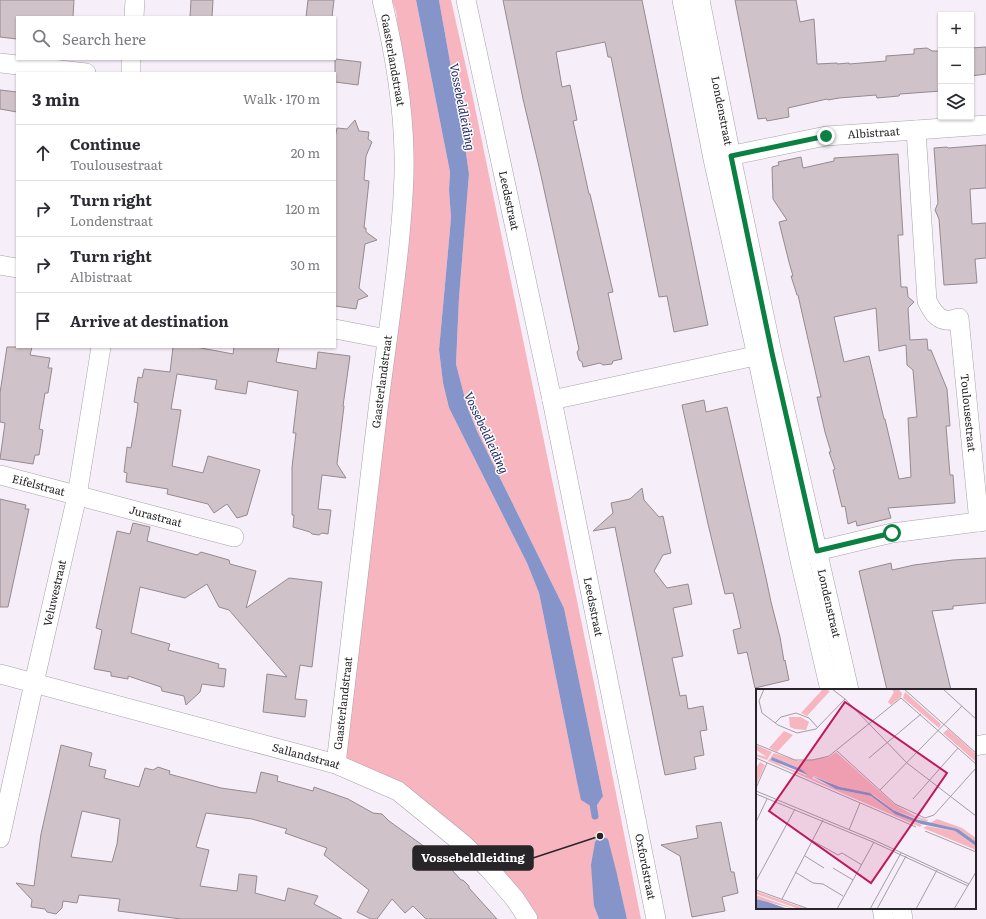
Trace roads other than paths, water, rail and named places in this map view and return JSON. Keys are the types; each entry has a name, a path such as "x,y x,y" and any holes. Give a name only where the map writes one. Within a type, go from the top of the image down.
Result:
{"street":[{"path":"134,0 134,16"},
{"name":"Gaasterlandstraat","path":"336,764 351,625 395,286 402,217 404,154 402,112 397,75 382,0"},
{"name":"Leedsstraat","path":"466,0 552,400 635,813"},
{"name":"Londenstraat","path":"682,0 722,158 765,354 817,551 849,689"},
{"name":"Londenstraat","path":"700,0 722,158"},
{"path":"130,72 131,60"},
{"path":"0,63 77,72"},
{"name":"Albistraat","path":"722,158 826,136 986,125"},
{"name":"Toulousestraat","path":"799,556 892,533 983,522 959,318 945,320 936,316 930,309 927,301 916,130"},
{"path":"0,265 16,268"},
{"path":"336,329 387,339"},
{"name":"Veluwestraat","path":"0,838 77,496 101,348"},
{"path":"552,400 765,354"},
{"name":"Londenstraat","path":"765,354 799,556 830,689"},
{"name":"Eifelstraat","path":"0,475 77,496"},
{"name":"Jurastraat","path":"77,496 234,537"},
{"name":"Sallandstraat","path":"0,674 336,764 398,791 463,844 490,870 515,899 528,919"},
{"path":"976,746 986,744"},
{"name":"Oxfordstraat","path":"635,813 656,919"},
{"path":"882,909 884,919"},
{"path":"901,909 903,919"}],"water":[{"path":"416,0 439,0 469,174 459,298 456,364 467,406 477,431 564,608 603,796 594,808 581,800 539,593 527,563 449,408 443,383 439,350 451,218 449,190 450,172"},
{"path":"600,836 608,839 627,919 599,919 594,906 591,865 595,842"}],"waterway":[{"name":"Vossebeldleiding","path":"592,798 595,816"}],"place":[{"name":"Vossebeldleiding","path":"600,836"}]}
